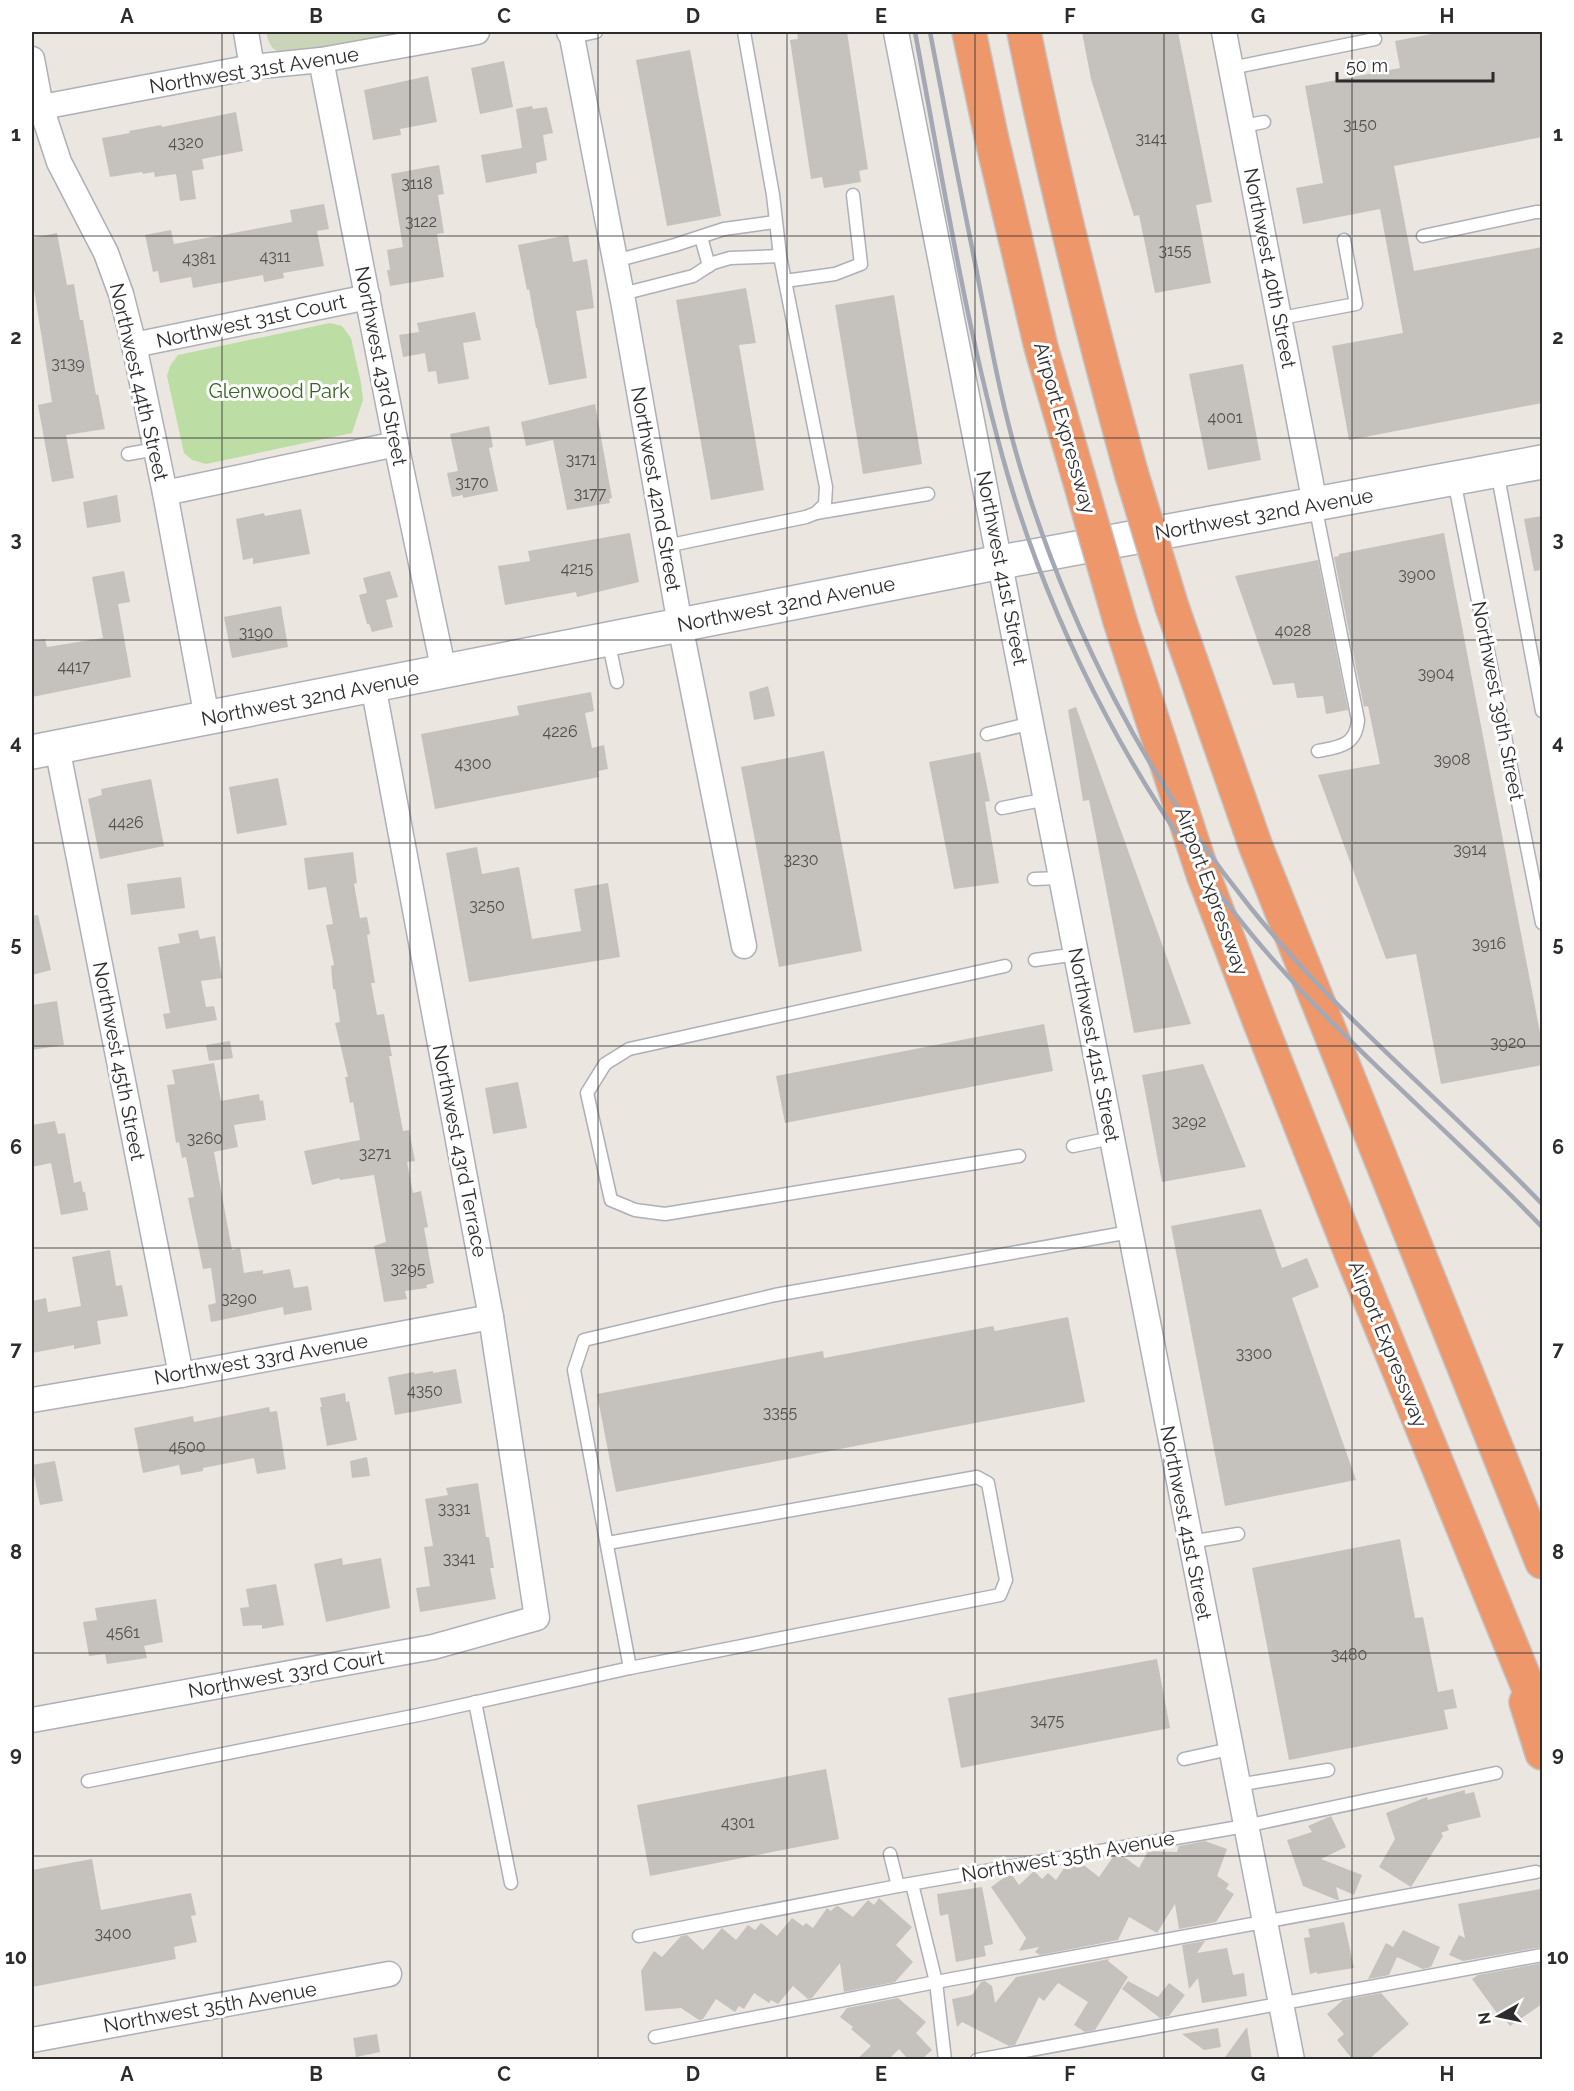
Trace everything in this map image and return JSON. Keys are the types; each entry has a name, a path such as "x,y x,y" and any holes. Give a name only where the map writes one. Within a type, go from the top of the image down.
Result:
{"highway":[{"name":"Airport Expressway","path":"969,32 1041,347 1120,621 1203,874 1356,1264 1542,1721"},
{"path":"1024,32 1046,140 1087,309 1131,472 1172,607 1256,847 1542,1562"},
{"path":"1494,1603 1542,1753"}],"main road":[{"name":"Northwest 32nd Avenue","path":"44,750 1001,562 1542,462"}],"street":[{"path":"246,32 252,67"},
{"name":"Northwest 31st Avenue","path":"36,108 252,67 321,60 477,32"},
{"name":"Northwest 41st Street","path":"896,32 1292,2060"},
{"name":"Northwest 40th Street","path":"1224,32 1231,68 1253,124 1281,318 1315,504"},
{"name":"Northwest 42nd Street","path":"570,34 622,294 680,625 744,946"},
{"name":"Northwest 44th Street","path":"32,59 36,108 59,162 106,253 121,294 165,493 207,718"},
{"name":"Northwest 43rd Street","path":"321,60 396,444 444,672"},
{"name":"Northwest 31st Court","path":"134,345 368,297"},
{"path":"165,493 396,444"},
{"name":"Northwest 43rd Terrace","path":"373,685 491,1317 537,1618"},
{"name":"Northwest 45th Street","path":"44,750 181,1375"},
{"name":"Northwest 33rd Avenue","path":"32,1400 181,1375 491,1317"},
{"name":"Northwest 33rd Court","path":"32,1720 434,1647 537,1618"},
{"name":"Northwest 35th Avenue","path":"32,2040 389,1974"}],"lane":[{"path":"570,34 596,32"},
{"path":"744,32 773,195 780,256 826,488 825,504 816,513"},
{"path":"1231,68 1375,39"},
{"path":"785,281 835,274 861,264 854,195"},
{"path":"1423,236 1536,212 1542,213"},
{"path":"615,261 724,229 775,222"},
{"path":"701,237 708,266"},
{"path":"1281,318 1356,304 1344,240"},
{"path":"622,294 693,276 708,266 730,258 780,256"},
{"path":"128,454 156,449"},
{"path":"1497,471 1542,711"},
{"name":"Northwest 39th Street","path":"1454,478 1542,923"},
{"path":"666,546 816,513 928,494"},
{"path":"1315,504 1358,720 1358,730 1353,738 1343,746 1318,751"},
{"path":"608,639 617,682"},
{"path":"987,734 1032,723"},
{"path":"1002,808 1047,799"},
{"path":"1034,879 1062,878"},
{"path":"1035,960 1077,954"},
{"path":"1005,966 629,1049 605,1064 587,1093 611,1200 635,1210 665,1214 1019,1156"},
{"path":"1073,1146 1112,1138"},
{"path":"630,1668 574,1370 584,1340 775,1295 1130,1232"},
{"path":"88,1781 476,1702 630,1668 1000,1595 1006,1580 987,1483 977,1477 608,1543"},
{"path":"1190,1542 1238,1534"},
{"path":"476,1702 511,1883"},
{"path":"1184,1759 1230,1749"},
{"path":"1237,1785 1329,1770"},
{"name":"Northwest 35th Avenue","path":"639,1936 898,1886 1245,1826 1496,1773"},
{"path":"890,1854 898,1886"},
{"path":"655,2037 936,1982 1536,1872"},
{"path":"912,1884 936,1982 945,2060"},
{"path":"977,2060 1542,1955"}],"green space":[{"path":"266,32 404,32 284,54 271,46"},
{"name":"Glenwood Park","path":"330,323 342,326 351,338 361,383 363,400 352,433 206,464 192,460 184,453 167,376 170,366 178,355"}],"building":[{"path":"797,32 847,32 868,169 859,171 861,182 824,188 822,177 811,179 790,40 798,39"},
{"path":"1082,32 1178,32 1212,202 1196,205 1211,283 1155,293 1139,215 1134,216 1091,79"},
{"path":"1442,32 1542,32 1542,137 1394,166 1414,271 1542,247 1542,403 1349,440 1332,346 1403,333 1380,209 1303,224 1296,188 1323,183 1305,86 1400,68 1395,41"},
{"path":"690,50 721,216 667,226 636,60"},
{"path":"504,61 513,107 480,114 471,68"},
{"path":"428,76 437,122 400,129 401,135 373,140 364,90"},
{"path":"532,106 533,109 547,107 553,133 543,135 547,160 536,163 537,173 486,183 481,155 522,148 516,109"},
{"path":"236,112 243,151 202,159 204,169 192,171 196,199 180,201 176,174 155,177 154,172 143,174 142,172 110,177 102,138"},
{"path":"439,165 444,194 438,195 444,233 437,234 444,277 390,286 387,250 403,247 391,174"},
{"path":"324,204 329,229 317,231 324,266 283,273 284,278 264,282 263,275 193,288 191,277 160,283 158,271 153,272 145,235 171,230 174,244 292,222 290,210"},
{"path":"57,233 67,285 74,284 80,320 83,320 96,395 98,394 105,429 66,435 74,478 52,482 38,405 52,402 32,277 32,238"},
{"path":"568,235 573,262 587,259 590,277 594,308 576,311 587,378 549,385 518,245"},
{"path":"746,288 756,343 739,345 764,490 711,500 676,300"},
{"path":"894,295 922,464 863,474 835,305"},
{"path":"475,312 481,340 463,343 469,379 438,384 436,371 428,372 425,353 403,357 399,335 419,332 417,323"},
{"path":"1243,364 1261,460 1208,470 1189,374"},
{"path":"595,404 612,498 609,499 610,503 567,510 553,440 526,446 521,422"},
{"path":"489,426 493,447 489,448 498,491 463,498 463,495 452,497 447,473 458,471 450,434"},
{"path":"117,495 121,522 87,528 83,502"},
{"path":"301,509 310,554 253,564 253,558 243,560 236,519"},
{"path":"1542,516 1542,570 1534,571 1524,519"},
{"path":"630,533 639,582 577,597 576,592 505,605 498,566 530,561 528,551"},
{"path":"1444,533 1542,1043 1542,1065 1441,1084 1416,954 1386,959 1318,775 1380,764 1368,706 1364,707 1334,557 1339,554"},
{"path":"1318,560 1348,710 1326,714 1323,696 1297,698 1294,683 1273,685 1235,576"},
{"path":"124,571 130,602 118,604 131,677 32,697 32,641 45,639 47,647 103,638 92,577"},
{"path":"390,571 398,597 386,600 393,627 372,632 367,624 359,595 367,593 363,578"},
{"path":"281,606 288,647 232,658 224,617"},
{"path":"768,686 775,716 754,720 749,692"},
{"path":"591,692 594,711 585,713 592,748 604,745 608,769 598,771 599,777 435,809 421,734 519,715 517,706"},
{"path":"1076,707 1191,1024 1134,1033 1089,800 1083,801 1068,710"},
{"path":"824,751 862,951 779,967 741,767"},
{"path":"980,752 990,801 985,802 999,883 954,889 929,762"},
{"path":"278,778 287,825 237,834 229,787"},
{"path":"151,779 164,846 100,859 88,799 102,795 101,789"},
{"path":"477,847 482,874 519,867 532,939 581,931 574,889 608,883 620,957 469,982 446,853"},
{"path":"353,852 357,883 354,884 360,918 367,917 370,934 367,935 375,983 371,983 377,1015 384,1014 403,1131 409,1130 415,1161 407,1162 413,1193 421,1191 428,1227 424,1228 434,1283 426,1285 427,1288 405,1291 407,1299 384,1302 374,1246 386,1242 374,1175 340,1180 339,1178 312,1185 304,1151 360,1140 353,1102 350,1103 345,1077 348,1077 335,1023 340,1022 335,989 333,989 331,966 334,965 326,925 333,924 326,887 308,890 304,858"},
{"path":"181,877 185,908 131,915 127,884"},
{"path":"38,915 51,970 32,975 32,916"},
{"path":"198,930 200,939 215,936 222,978 201,981 206,1007 214,1006 217,1020 166,1029 163,1014 170,1013 158,947 180,943 178,934"},
{"path":"57,1001 64,1045 32,1050 32,1005"},
{"path":"1044,1024 1053,1071 785,1123 776,1076"},
{"path":"230,1041 233,1058 209,1061 206,1045"},
{"path":"214,1063 221,1101 259,1094 260,1101 263,1100 266,1120 234,1125 238,1147 214,1152 232,1250 240,1248 244,1273 263,1270 263,1274 290,1269 294,1288 308,1286 312,1310 284,1315 283,1307 211,1322 208,1305 216,1303 211,1268 203,1269 188,1198 194,1197 186,1157 182,1158 179,1142 176,1143 167,1085 175,1084 172,1070"},
{"path":"1203,1064 1246,1167 1162,1182 1142,1075"},
{"path":"518,1082 527,1128 493,1134 485,1088"},
{"path":"55,1121 58,1134 65,1133 74,1183 81,1181 88,1210 61,1215 51,1163 32,1167 32,1125"},
{"path":"1261,1209 1282,1268 1307,1258 1319,1287 1292,1298 1356,1480 1225,1506 1171,1226"},
{"path":"110,1250 116,1286 122,1285 128,1316 97,1321 101,1344 74,1349 74,1345 32,1353 32,1301 46,1298 48,1312 81,1306 72,1257"},
{"path":"1068,1317 1085,1402 616,1492 597,1394 823,1351 824,1358 993,1326 995,1331"},
{"path":"456,1369 462,1403 395,1415 388,1377 414,1372 415,1374 433,1371 433,1373"},
{"path":"345,1393 346,1402 349,1401 357,1440 327,1446 320,1398"},
{"path":"269,1407 270,1412 277,1411 286,1469 257,1474 254,1458 203,1468 203,1471 181,1475 179,1465 143,1473 134,1428 193,1416 194,1422"},
{"path":"367,1457 370,1476 352,1478 350,1461"},
{"path":"55,1461 63,1501 40,1505 32,1465"},
{"path":"478,1483 486,1537 489,1537 494,1568 490,1568 496,1599 420,1612 416,1588 430,1586 424,1547 433,1546 425,1499 448,1495 446,1488"},
{"path":"1400,1539 1415,1618 1423,1617 1438,1692 1453,1689 1457,1708 1444,1710 1448,1729 1289,1760 1252,1568"},
{"path":"342,1558 343,1565 381,1558 390,1608 326,1622 314,1564"},
{"path":"276,1584 284,1625 262,1629 262,1625 243,1626 240,1608 249,1607 246,1589"},
{"path":"156,1599 163,1642 144,1646 147,1658 107,1664 105,1654 89,1656 83,1622 97,1620 95,1608"},
{"path":"1157,1659 1170,1728 961,1768 948,1698"},
{"path":"826,1769 839,1839 650,1876 637,1805"},
{"path":"1465,1790 1465,1794 1474,1792 1481,1817 1447,1825 1449,1830 1441,1833 1443,1836 1411,1887 1379,1867 1395,1839 1386,1813 1427,1797 1428,1800"},
{"path":"1331,1816 1346,1847 1321,1859 1362,1875 1354,1895 1336,1887 1339,1900 1303,1886 1287,1840 1312,1832 1308,1826"},
{"path":"1205,1841 1227,1849 1217,1876 1229,1884 1226,1889 1234,1894 1216,1922 1179,1929 1175,1904 1157,1933 1129,1917 1118,1940 1040,1955 1035,1952 1039,1947 1019,1951 1026,1938 991,1887 1008,1875 1012,1875 1019,1885 1034,1871 1042,1879 1048,1873 1056,1880 1066,1865 1081,1863 1099,1877 1113,1857 1123,1856 1139,1868 1148,1851 1177,1852 1179,1846"},
{"path":"92,1859 101,1910 191,1893 196,1915 191,1916 197,1942 174,1947 176,1959 32,1987 32,1870"},
{"path":"982,1887 993,1944 984,1946 986,1956 956,1962 948,1914 940,1916 937,1894"},
{"path":"1540,1889 1542,1947 1463,1961 1449,1955 1459,1935 1465,1938 1458,1904"},
{"path":"879,1898 912,1927 896,1945 913,1962 895,1982 844,1992 840,1963 812,1998 808,1999 793,1986 778,2004 771,2000 769,2003 754,1993 744,2009 739,2006 735,2012 716,1999 703,2019 699,2020 681,2008 645,2011 641,1971 654,1951 662,1957 681,1936 687,1935 703,1950 722,1928 736,1940 748,1925 755,1930 761,1923 777,1936 792,1918 803,1926 806,1923 813,1928 827,1908 831,1911 838,1906 853,1917 868,1900 874,1905"},
{"path":"1344,1922 1354,1968 1310,1974 1304,1938 1310,1937 1308,1929"},
{"path":"1403,1930 1440,1947 1431,1967 1423,1969 1397,1957 1389,1975 1368,1979 1386,1943 1393,1947"},
{"path":"1205,1941 1197,1953 1227,1948 1233,1975 1244,1973 1247,1996 1202,2003 1198,1978 1189,1989 1182,1945"},
{"path":"1109,1959 1108,1961 1128,1977 1095,2030 1085,2032 1074,2025 1088,2002 1058,1983 1044,2001 1039,1997 1015,2045 1009,2046 962,2022 957,2027 952,1999 972,1995 981,1982 985,1981 992,1986 995,2003 1016,1977"},
{"path":"1542,1963 1542,2004 1510,2026 1504,2018 1502,2020 1472,1979 1478,1975"},
{"path":"1128,1981 1158,1997 1169,1983 1185,1995 1169,2016 1160,2018 1122,1989"},
{"path":"1381,1993 1409,2024 1368,2060 1353,2060 1337,2040 1344,2034 1327,2014 1343,2000"},
{"path":"898,1998 926,2022 916,2033 932,2050 921,2060 909,2060 899,2049 888,2060 856,2060 871,2046 840,2017 847,2008"},
{"path":"1247,2027 1252,2060 1223,2060"},
{"path":"1218,2028 1221,2047 1204,2050 1182,2034"},
{"path":"377,2034 380,2052 356,2057 353,2038"}],"railway":[{"path":"915,32 968,311 1008,476 1051,599 1107,718 1174,830 1252,935 1321,1011 1542,1227"},
{"path":"930,32 1002,399 1015,448 1041,531 1063,589 1115,701 1145,755 1178,807 1250,907 1284,947 1355,1022 1542,1204"}]}
